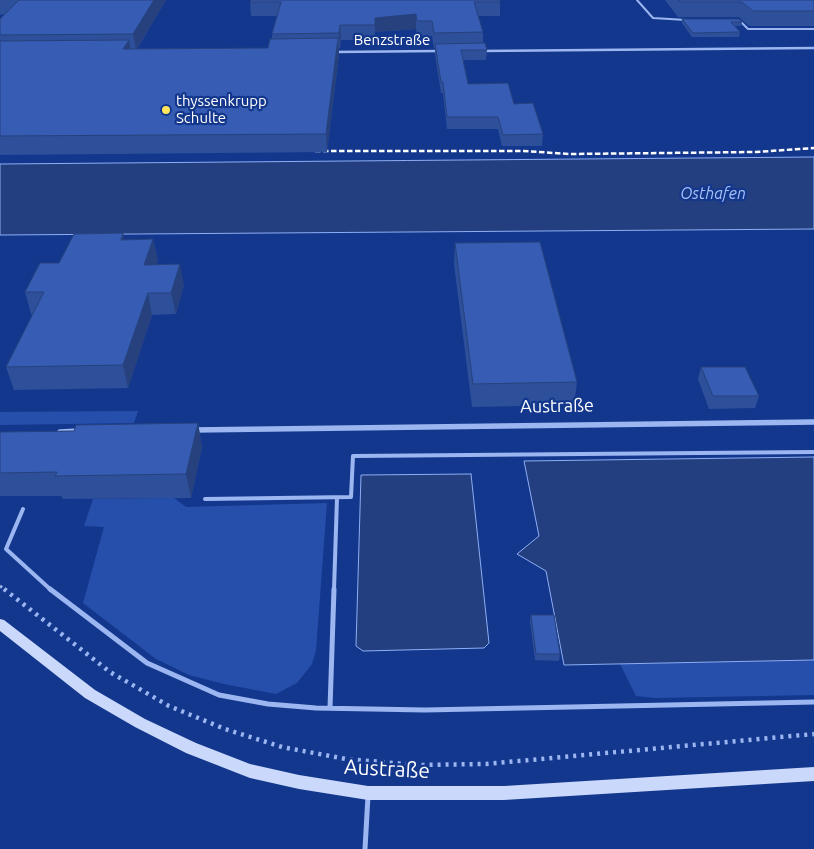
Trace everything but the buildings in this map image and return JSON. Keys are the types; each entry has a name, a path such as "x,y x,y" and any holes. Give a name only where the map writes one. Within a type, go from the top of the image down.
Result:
{"main road":[{"name":"Austraße","path":"0,624 90,694 140,723 191,748 250,771 299,782 368,793 504,794 814,774"}],"street":[{"path":"476,51 814,48"},
{"name":"Benzstraße","path":"328,52 447,51"},
{"name":"Austraße","path":"188,430 814,422"},
{"path":"51,432 89,431"}],"lane":[{"path":"638,0 653,18 690,20"},
{"path":"739,20 748,29 814,29"},
{"path":"205,499 351,497 353,456 814,452"},
{"path":"330,708 337,498"},
{"path":"23,509 6,549 64,602 146,662 219,695 268,704 330,708 425,710 814,702"},
{"path":"365,849 368,793"}],"shaded area":[{"path":"138,411 134,423 0,425 0,412"},
{"path":"174,498 186,507 327,503 316,650 312,664 297,683 276,694 189,675 156,659 83,603 104,527 84,526 93,499"},
{"path":"814,660 814,695 655,698 636,696 620,664"}],"water":[{"name":"Osthafen","path":"814,157 814,229 0,235 0,164"},
{"path":"814,457 814,660 564,665 546,571 517,554 539,536 524,461"},
{"path":"471,474 489,643 484,648 363,651 356,646 361,475"}],"railway":[{"path":"315,151 523,151 570,154 756,152 814,148"}],"place":[{"name":"thyssenkrupp Schulte","path":"166,110"}]}
